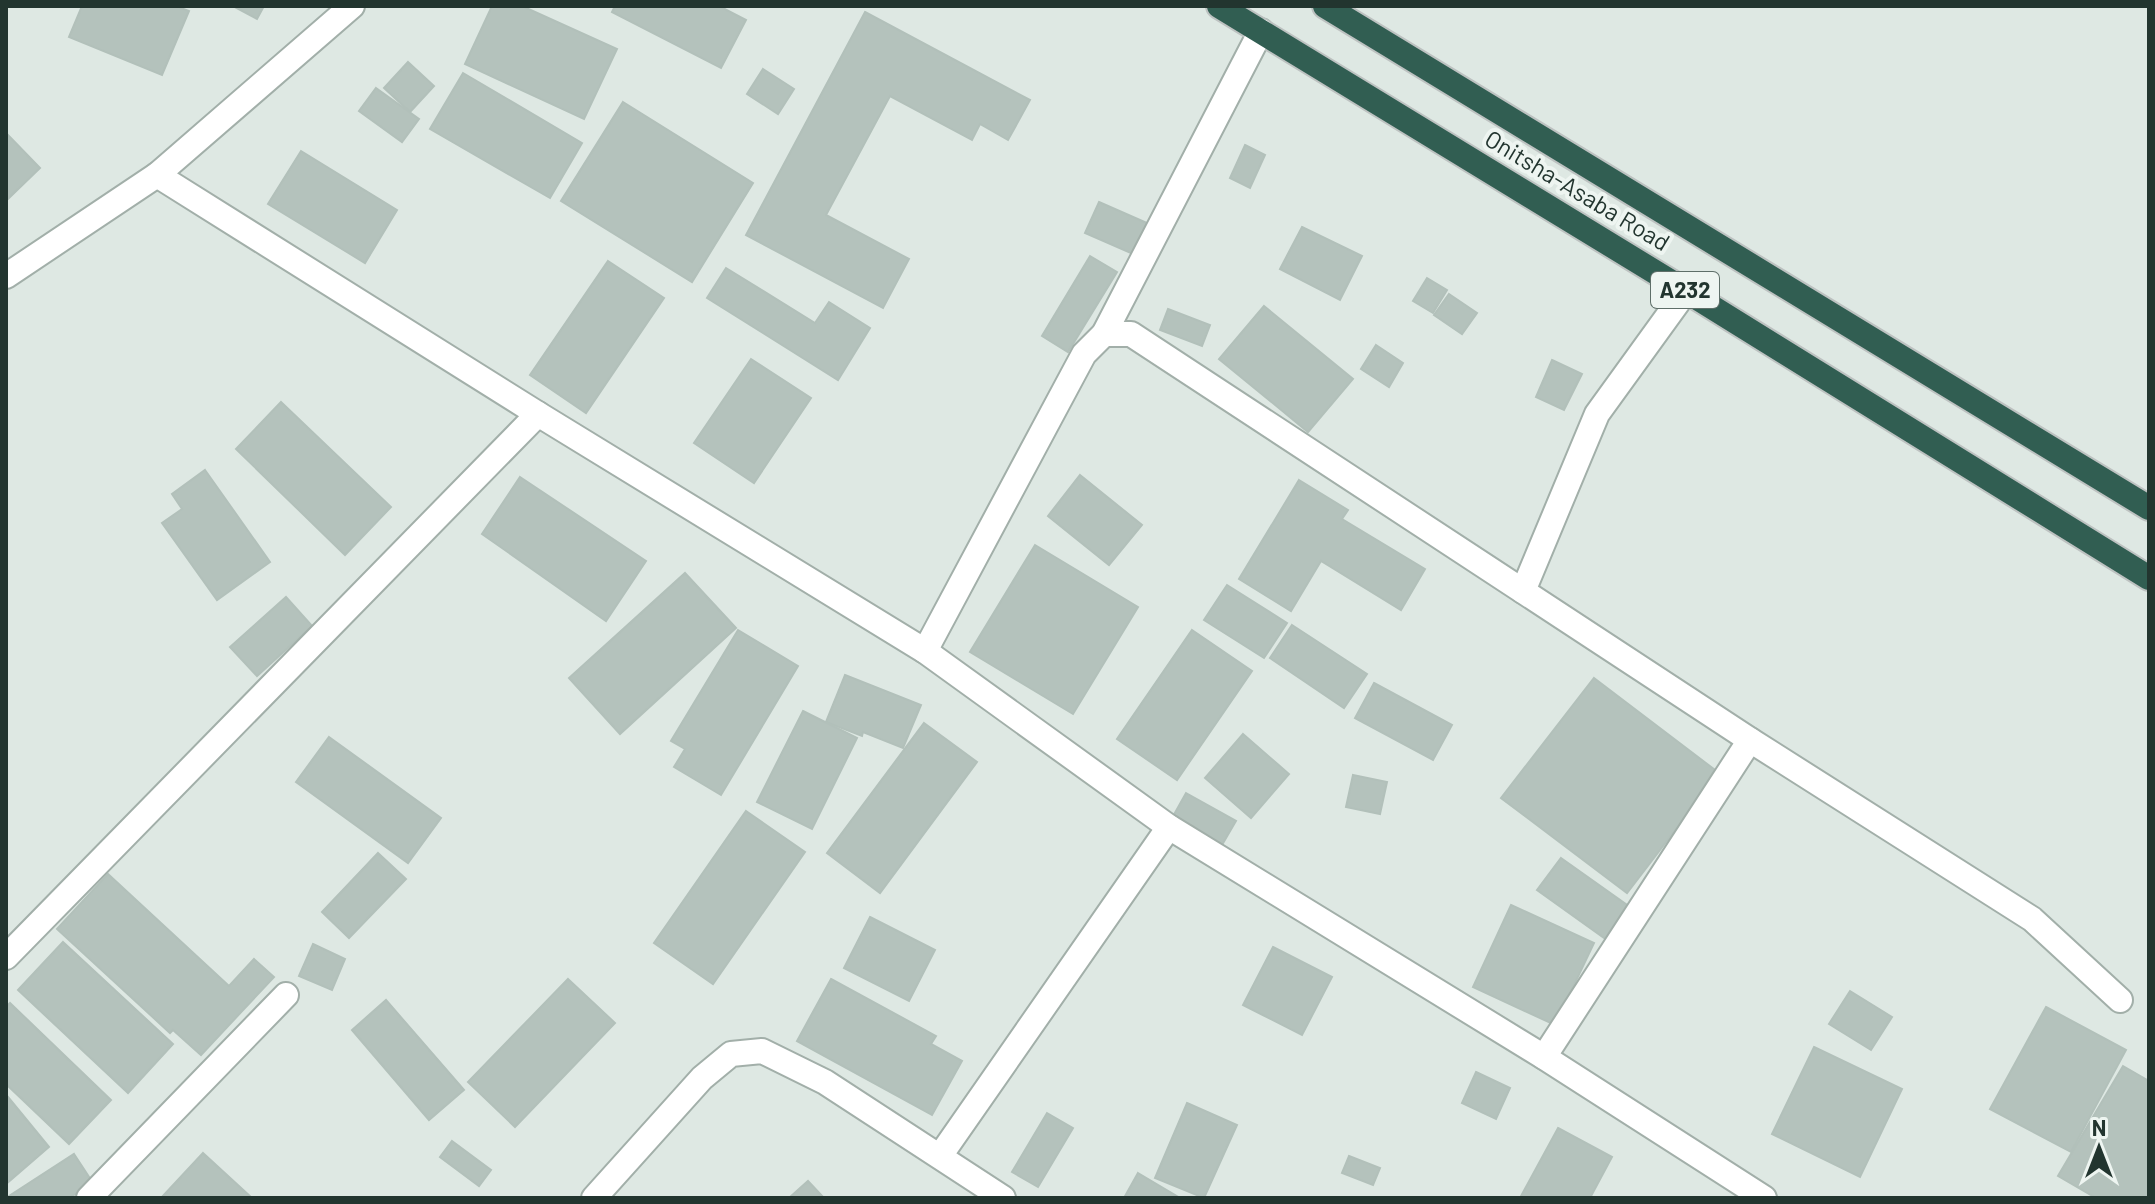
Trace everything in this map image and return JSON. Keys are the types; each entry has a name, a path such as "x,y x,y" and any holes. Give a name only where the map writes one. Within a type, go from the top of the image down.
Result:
{"highway":[{"name":"Onitsha-Asaba Road","path":"1219,6 2149,578"},
{"name":"A232","path":"1325,6 2149,508"}],"street":[{"path":"6,276 157,175 352,6"},
{"path":"925,651 1084,354 1104,334 1261,31"},
{"path":"157,175 538,414 925,651 1169,827 1544,1057 1764,1198"},
{"path":"1523,591 1597,414 1686,291"},
{"path":"1104,334 1131,334 1750,740 2032,919 2120,1000"},
{"path":"6,957 538,414"},
{"path":"1544,1057 1750,740"},
{"path":"940,1156 1169,827"},
{"path":"89,1198 286,995"},
{"path":"594,1198 702,1078 731,1054 762,1051 825,1082 1003,1198"}],"building":[{"path":"82,6 176,6 189,11 162,75 69,37"},
{"path":"233,6 264,6 257,19"},
{"path":"492,6 522,6 617,49 584,119 465,64"},
{"path":"615,6 719,6 746,20 721,68 612,12"},
{"path":"865,12 1030,100 1008,140 980,124 972,140 890,96 826,215 909,259 883,308 746,235"},
{"path":"408,62 434,86 410,112 384,88"},
{"path":"763,69 794,89 778,114 747,94"},
{"path":"463,73 582,143 550,198 430,129"},
{"path":"376,88 419,119 402,142 359,111"},
{"path":"623,102 753,183 692,282 561,201"},
{"path":"6,133 40,168 6,201"},
{"path":"1245,145 1265,155 1250,188 1230,178"},
{"path":"301,151 397,210 365,263 268,204"},
{"path":"1099,202 1147,223 1133,254 1085,233"},
{"path":"1302,227 1362,256 1340,300 1280,269"},
{"path":"1090,256 1117,272 1068,352 1042,336"},
{"path":"608,261 664,298 586,413 530,375"},
{"path":"726,268 815,323 829,302 870,328 838,380 707,298"},
{"path":"1427,278 1447,290 1433,313 1413,301"},
{"path":"1449,294 1477,313 1462,334 1434,315"},
{"path":"1264,306 1353,379 1308,432 1219,359"},
{"path":"1168,309 1210,325 1202,346 1160,330"},
{"path":"1376,345 1403,363 1389,387 1361,369"},
{"path":"751,359 811,398 754,483 694,443"},
{"path":"1552,360 1582,374 1564,410 1536,397"},
{"path":"281,402 391,507 345,555 236,449"},
{"path":"205,470 270,562 217,600 162,523 182,509 172,494"},
{"path":"1080,475 1142,525 1109,565 1048,516"},
{"path":"520,477 646,561 606,621 482,534"},
{"path":"1299,480 1348,510 1342,519 1425,569 1401,610 1321,561 1291,611 1239,579"},
{"path":"1035,545 1138,607 1073,714 970,652"},
{"path":"685,573 736,628 620,734 569,678"},
{"path":"1227,585 1287,623 1264,658 1204,620"},
{"path":"286,597 312,626 257,676 230,647"},
{"path":"1292,625 1367,674 1344,708 1270,658"},
{"path":"738,630 798,666 721,795 674,767 685,749 671,741"},
{"path":"1192,630 1252,671 1177,780 1117,739"},
{"path":"845,675 921,705 903,748 826,722"},
{"path":"1594,678 1719,773 1627,893 1501,798"},
{"path":"1374,683 1452,725 1433,760 1355,718"},
{"path":"803,711 857,738 812,829 757,802"},
{"path":"924,723 977,762 880,893 827,853"},
{"path":"1243,734 1289,774 1251,818 1205,778"},
{"path":"329,737 441,818 408,863 296,782"},
{"path":"1353,775 1387,782 1380,814 1346,807"},
{"path":"1186,793 1236,821 1222,845 1172,818"},
{"path":"746,811 805,852 713,984 654,943"},
{"path":"378,853 406,879 349,938 322,912"},
{"path":"1561,858 1630,907 1607,940 1537,890"},
{"path":"108,874 229,986 254,959 274,977 201,1055 173,1030 170,1033 57,929"},
{"path":"1511,905 1594,943 1555,1025 1473,987"},
{"path":"870,917 935,950 909,1001 844,968"},
{"path":"63,942 173,1044 128,1093 18,990"},
{"path":"313,944 345,959 332,990 299,976"},
{"path":"1273,947 1332,977 1302,1035 1243,1005"},
{"path":"568,979 615,1023 515,1127 468,1082"},
{"path":"831,979 936,1036 931,1044 962,1061 932,1115 797,1041"},
{"path":"1850,991 1892,1017 1871,1050 1829,1024"},
{"path":"386,1000 464,1090 429,1120 352,1030"},
{"path":"10,1003 111,1100 69,1144 6,1084 6,1007"},
{"path":"2046,1007 2126,1050 2071,1152 1990,1109"},
{"path":"1814,1047 1902,1089 1860,1177 1772,1134"},
{"path":"2123,1066 2149,1081 2149,1198 2096,1198 2058,1176"},
{"path":"1476,1072 1510,1088 1496,1119 1462,1103"},
{"path":"8,1097 49,1147 6,1184 6,1099"},
{"path":"1187,1103 1237,1125 1204,1198 1155,1178"},
{"path":"1047,1113 1073,1128 1038,1187 1012,1172"},
{"path":"1558,1128 1612,1157 1590,1198 1520,1198"},
{"path":"452,1141 491,1170 479,1186 440,1157"},
{"path":"203,1153 252,1198 161,1198"},
{"path":"74,1154 93,1183 69,1198 6,1198"},
{"path":"1349,1156 1380,1168 1373,1185 1342,1173"},
{"path":"1138,1173 1180,1198 1124,1198"},
{"path":"808,1181 824,1198 789,1198"}]}
